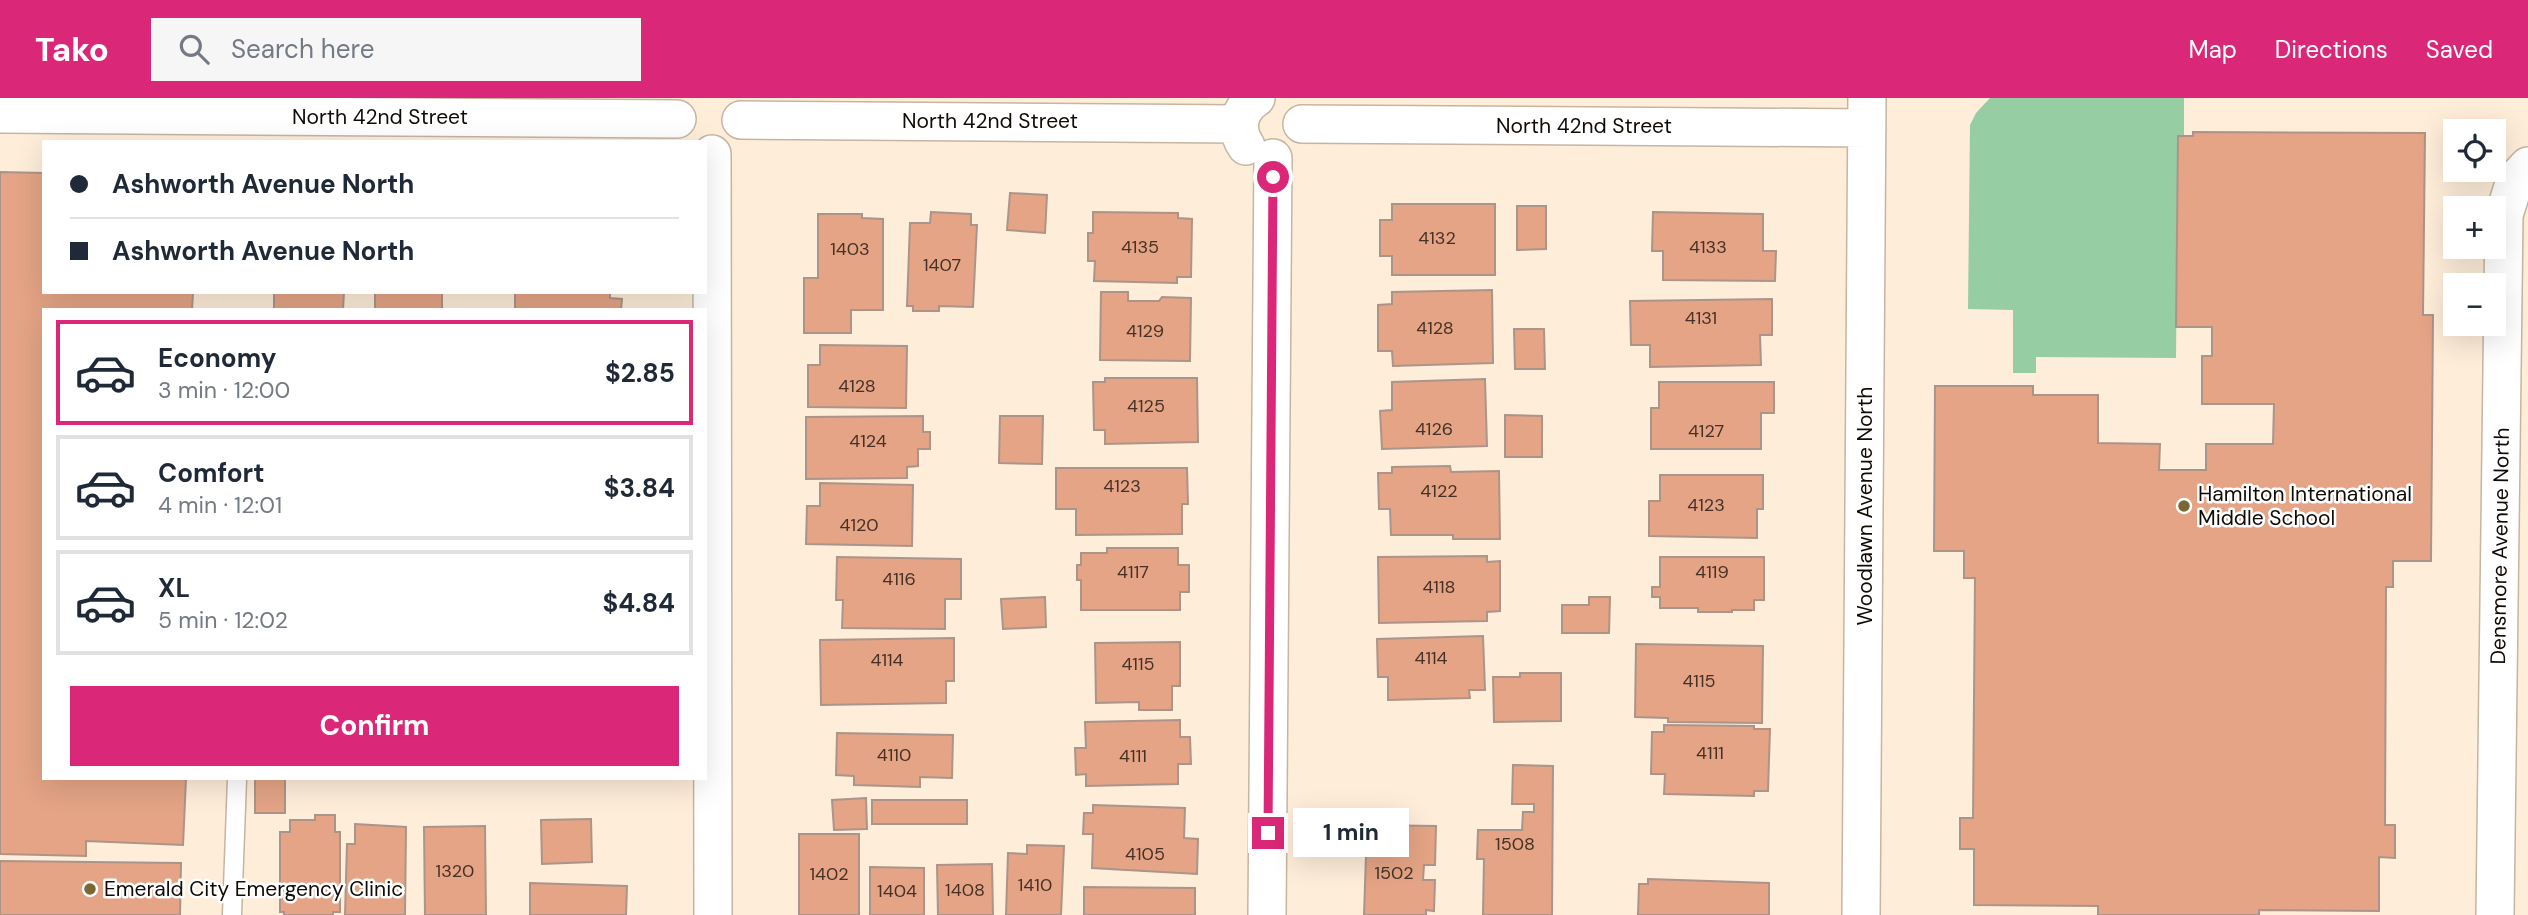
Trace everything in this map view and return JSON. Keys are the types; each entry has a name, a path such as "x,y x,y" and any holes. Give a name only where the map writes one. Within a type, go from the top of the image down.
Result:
{"street":[{"name":"North 42nd Street","path":"735,109 1247,111"},
{"path":"707,141 724,150 733,144 739,135 735,109"},
{"path":"1247,111 1242,141 1248,149 1257,154 1273,158 1286,154 1301,139 1294,111"},
{"name":"North 42nd Street","path":"1294,111 1867,113"},
{"name":"Woodlawn Avenue North","path":"1861,915 1867,113"},
{"name":"North 42nd Street","path":"0,114 693,133"},
{"path":"1267,915 1273,158"},
{"name":"Densmore Avenue North","path":"2495,915 2504,215 2522,173"},
{"path":"707,680 713,915"}],"lane":[{"path":"232,915 237,780"}],"green space":[{"path":"1990,98 2184,98 2184,136 2178,137 2176,358 2036,357 2036,373 2013,373 2013,310 1968,309 1970,125 1976,113"}],"building":[{"name":"Hamilton International Middle School","path":"2193,132 2425,133 2423,315 2433,315 2431,561 2393,561 2393,587 2386,587 2385,825 2395,825 2395,858 2379,857 2379,911 2259,910 2259,915 2098,915 2098,906 1974,905 1974,849 1960,849 1960,818 1973,818 1975,578 1964,578 1964,551 1934,551 1935,386 2033,386 2033,395 2098,395 2098,443 2160,444 2159,470 2206,470 2206,444 2273,444 2274,404 2202,404 2202,356 2212,356 2212,327 2176,327 2178,136 2193,136"},
{"path":"0,172 42,173 42,294 193,294 192,308 42,308 42,780 186,780 183,845 86,841 86,856 0,854"},
{"path":"1010,193 1047,195 1045,233 1007,230"},
{"path":"1392,204 1495,204 1495,275 1392,275 1392,256 1380,256 1380,220 1392,220"},
{"path":"1517,206 1546,206 1546,249 1517,250"},
{"path":"931,212 971,214 971,225 977,225 973,307 939,306 939,311 913,311 913,306 907,306 910,223 930,223"},
{"path":"1093,212 1178,213 1178,218 1192,219 1191,277 1177,277 1177,283 1094,281 1095,261 1088,261 1088,233 1093,233"},
{"path":"1653,212 1763,214 1763,251 1776,251 1775,281 1663,280 1663,251 1652,251"},
{"path":"818,214 862,214 862,218 883,219 883,310 851,310 851,333 804,333 804,278 818,278"},
{"path":"1492,290 1493,363 1393,366 1392,351 1378,351 1378,305 1392,304 1392,292"},
{"path":"1101,292 1128,292 1128,301 1159,301 1162,297 1191,298 1190,361 1100,360"},
{"path":"274,294 344,294 343,308 274,308"},
{"path":"375,294 442,294 442,308 375,308"},
{"path":"515,294 610,294 610,298 622,299 621,308 515,308"},
{"path":"1772,299 1772,335 1760,335 1761,365 1650,367 1650,345 1631,345 1630,301"},
{"path":"1514,329 1544,329 1545,369 1515,369"},
{"path":"820,345 907,346 906,408 808,407 808,365 820,365"},
{"path":"1105,378 1197,378 1198,442 1105,444 1105,430 1094,430 1093,382 1105,382"},
{"path":"1485,379 1487,446 1382,449 1380,411 1392,410 1392,382"},
{"path":"1659,382 1774,382 1774,413 1761,413 1761,449 1651,449 1651,408 1659,408"},
{"path":"1505,415 1542,416 1542,457 1505,457"},
{"path":"923,416 923,432 930,432 930,449 918,449 918,466 907,467 907,478 806,479 806,417"},
{"path":"1000,416 1043,416 1042,464 999,463"},
{"path":"1450,466 1451,472 1499,471 1500,539 1453,539 1453,535 1391,535 1390,509 1379,509 1378,473 1392,473 1392,467"},
{"path":"1056,468 1187,468 1188,504 1182,504 1182,534 1076,535 1076,509 1056,509"},
{"path":"1660,475 1763,475 1763,509 1757,509 1757,538 1649,536 1649,501 1660,501"},
{"path":"820,483 913,485 912,546 806,544 807,506 820,506"},
{"path":"1107,548 1178,548 1178,565 1189,565 1189,592 1180,592 1180,610 1081,610 1081,580 1077,580 1077,565 1081,565 1081,553 1107,553"},
{"path":"1487,556 1487,562 1500,561 1500,611 1487,612 1487,621 1379,623 1378,557"},
{"path":"837,557 961,559 961,599 945,599 945,629 842,628 843,600 836,600"},
{"path":"1660,557 1764,557 1764,600 1754,600 1754,610 1732,612 1698,612 1698,608 1660,608 1660,597 1652,597 1652,587 1660,587"},
{"path":"1045,597 1046,627 1003,629 1001,599"},
{"path":"1589,597 1610,597 1609,633 1562,633 1562,605 1589,605"},
{"path":"1483,636 1485,690 1469,690 1470,698 1388,700 1388,677 1378,677 1377,639"},
{"path":"954,638 954,681 946,681 946,703 821,705 820,640"},
{"path":"1180,642 1180,686 1172,686 1172,710 1139,710 1139,702 1096,703 1095,643"},
{"path":"1636,644 1763,646 1762,723 1668,722 1668,718 1635,717"},
{"path":"1520,673 1561,673 1561,721 1494,722 1493,677 1520,677"},
{"path":"1180,720 1180,737 1190,737 1191,764 1178,764 1178,784 1086,786 1086,774 1076,775 1075,748 1086,748 1085,722"},
{"path":"1664,725 1754,726 1754,729 1770,729 1768,791 1754,791 1754,796 1664,794 1665,774 1651,774 1652,732 1664,732"},
{"path":"837,733 953,735 952,778 920,777 920,787 854,785 854,776 836,775"},
{"path":"1513,765 1553,766 1552,915 1483,915 1484,859 1477,859 1478,830 1522,830 1523,812 1534,812 1534,804 1512,804"},
{"path":"255,780 285,780 285,813 255,813"},
{"path":"866,798 867,829 834,830 832,800"},
{"path":"872,800 967,800 967,824 872,824"},
{"path":"1093,805 1185,808 1184,838 1198,839 1197,874 1092,868 1093,834 1083,834 1084,813 1093,813"},
{"path":"315,815 335,815 335,832 340,832 340,912 333,912 333,915 284,915 284,912 280,912 280,832 290,832 290,820 315,820"},
{"path":"591,819 592,862 542,864 541,820"},
{"path":"355,824 406,827 405,915 345,915 347,844 355,844"},
{"path":"1367,825 1436,826 1435,865 1424,865 1423,880 1435,880 1434,911 1426,910 1426,915 1364,915"},
{"path":"485,826 486,915 425,915 424,827"},
{"path":"799,834 859,834 859,915 799,915"},
{"path":"1027,845 1064,846 1061,915 1006,915 1008,853 1027,854"},
{"name":"Emerald City Emergency Clinic","path":"0,861 181,863 180,915 0,915"},
{"path":"992,864 993,915 938,915 937,865"},
{"path":"870,867 924,868 924,915 870,915"},
{"path":"1648,879 1769,883 1769,915 1638,915 1639,884 1648,884"},
{"path":"530,883 627,886 626,915 530,915"},
{"path":"1084,887 1195,888 1195,915 1084,915"}],"place":[{"name":"Hamilton International Middle School","path":"2184,506"},
{"name":"Emerald City Emergency Clinic","path":"90,889"}],"route":[{"path":"1268,833 1273,177"}]}
